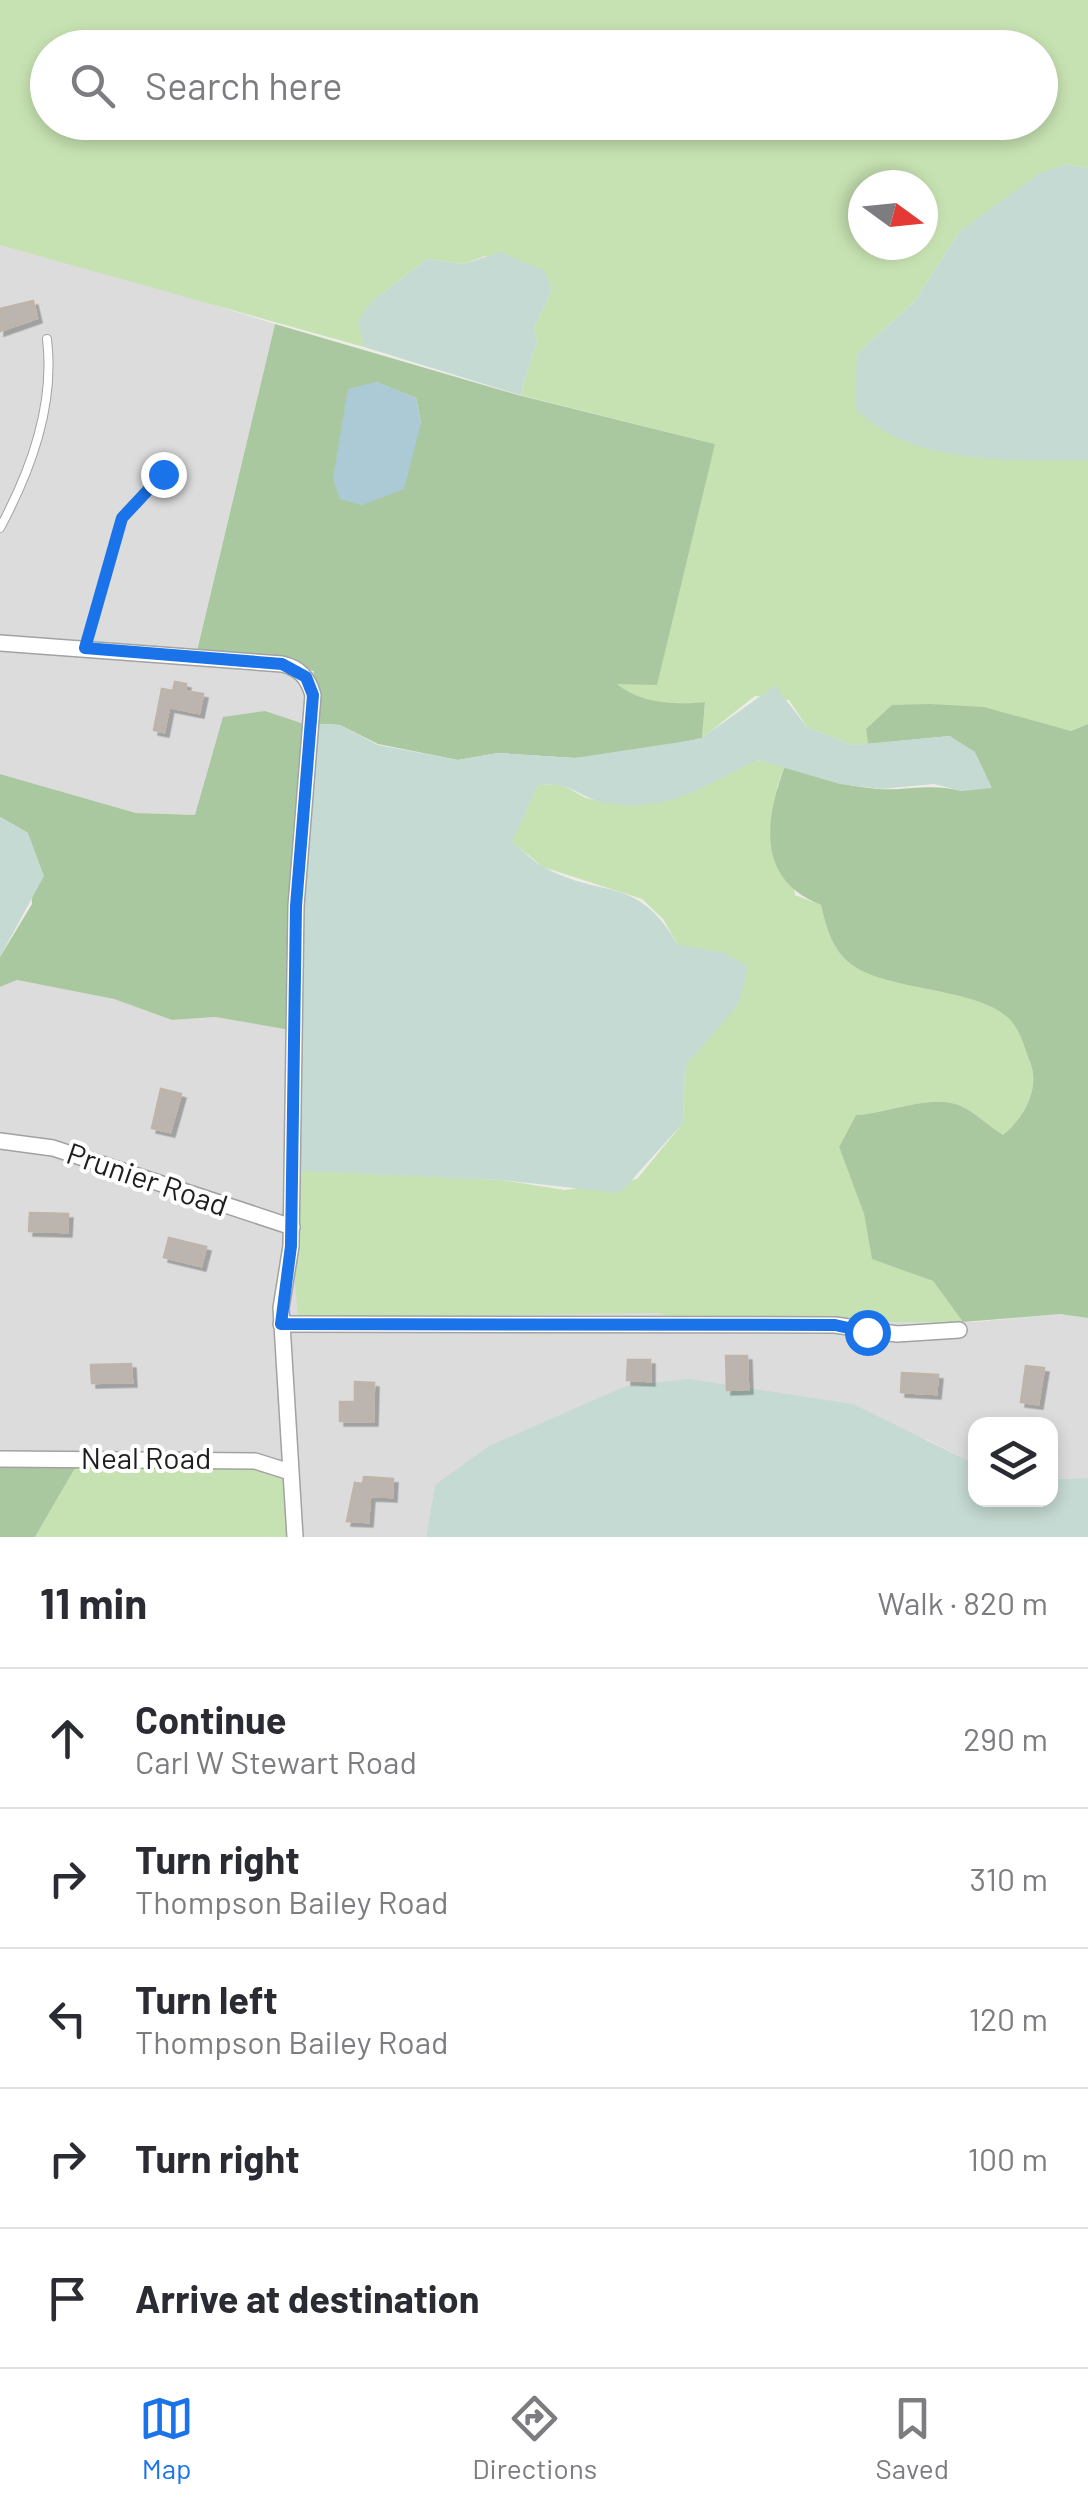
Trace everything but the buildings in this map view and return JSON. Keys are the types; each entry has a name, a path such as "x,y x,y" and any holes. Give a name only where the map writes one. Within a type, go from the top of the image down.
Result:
{"street":[{"path":"0,643 282,664 297,669 310,684 296,906 292,1227 281,1324 296,1537"},
{"name":"Prunier Road","path":"0,1141 22,1141 74,1154 292,1227"},
{"path":"281,1324 835,1325 898,1334 959,1330"},
{"name":"Neal Road","path":"0,1459 207,1458 255,1461 290,1472"}],"lane":[{"path":"0,528 30,460 48,403 47,339"},
{"path":"85,648 122,518 163,474"}],"shaded area":[{"path":"0,245 104,271 275,324 196,654 314,672 304,724 203,796 195,815 136,813 0,774"},
{"path":"17,980 114,999 172,1020 215,1017 290,1030 658,1313 689,1323 975,1322 1060,1314 1088,1318 1088,1478 1058,1479 1058,1417 968,1417 968,1460 926,1439 435,1485 426,1537 291,1537 0,1460 0,987"}],"green space":[{"path":"0,0 1088,0 1088,168 1066,164 960,231 915,301 857,354 979,457 1088,460 1088,724 1071,731 1044,725 866,729 868,744 852,745 807,727 789,700 755,696 702,738 705,702 658,702 636,696 616,684 715,444 520,395 537,343 534,328 552,290 485,256 463,264 427,259 371,302 364,347 0,245"},
{"path":"1066,164 1088,168 1088,460 964,456 904,441 878,427 855,408 857,354 915,301 960,231 1040,173"},
{"path":"501,252 545,271 552,290 534,328 537,343 520,395 364,347 358,321 371,302 427,259 463,264"},
{"path":"275,324 518,395 715,444 657,685 617,684 637,696 659,702 705,702 702,738 639,752 575,758 498,753 458,760 378,744 340,725 305,723 314,671 196,655","holes":["376,382 416,398 421,423"]},
{"path":"775,686 807,727 852,745 950,736 975,752 992,788 962,791 934,784 881,789 840,784 758,760 688,794 652,804 611,804 569,788 538,785 512,842 538,864 563,876 633,897 663,922 678,945 723,952 748,967 739,1004 685,1066 683,1123 620,1193 501,1180 286,1170 295,820 305,723 340,725 378,745 458,760 498,753 575,758 700,739"},
{"path":"892,705 984,707 1071,731 1088,724 1088,1318 1060,1314 963,1322 933,1281 872,1259 864,1214 839,1147 856,1115 926,1102 953,1103 965,1108 1003,1135 1023,1112 1032,1092 1033,1072 1023,1043 1003,1013 963,997 890,981 852,965 835,945 821,905 785,881 771,847 773,808 785,766 865,788 962,791 950,736 868,744 866,729"},
{"path":"265,711 304,724 295,820 290,1030 215,1017 172,1020 114,999 17,980 0,987 0,957 32,904 28,833 0,817 0,774 136,813 195,815 223,717"},
{"path":"757,760 785,766 777,787 795,895 821,905 831,938 845,959 890,981 985,1004 1003,1013 1022,1039 1033,1072 1032,1092 1023,1112 1003,1136 965,1108 953,1103 926,1102 856,1115 839,1147 864,1214 872,1258 933,1281 963,1322 689,1323 658,1313 298,1318 286,1170 501,1180 565,1190 637,1179 683,1123 685,1066 738,1004 678,945 663,919 642,899 543,867 511,841 538,785 560,785 589,799 610,799 677,785"},
{"path":"0,817 28,833 44,876 0,957"},
{"path":"689,1379 853,1404 968,1461 968,1507 1058,1507 1058,1479 1088,1478 1088,1537 426,1537 435,1485 489,1446 626,1386"},
{"path":"0,1460 79,1461 35,1537 0,1537"},
{"path":"79,1461 286,1462 291,1537 35,1537"}],"water":[{"path":"376,382 416,398 421,423 404,489 362,505 340,499 333,479 348,389"}],"route":[{"path":"163,474 122,518 85,648 282,664 306,677 313,695 296,906 291,1246 281,1324 777,1328 835,1325 867,1332"}]}
